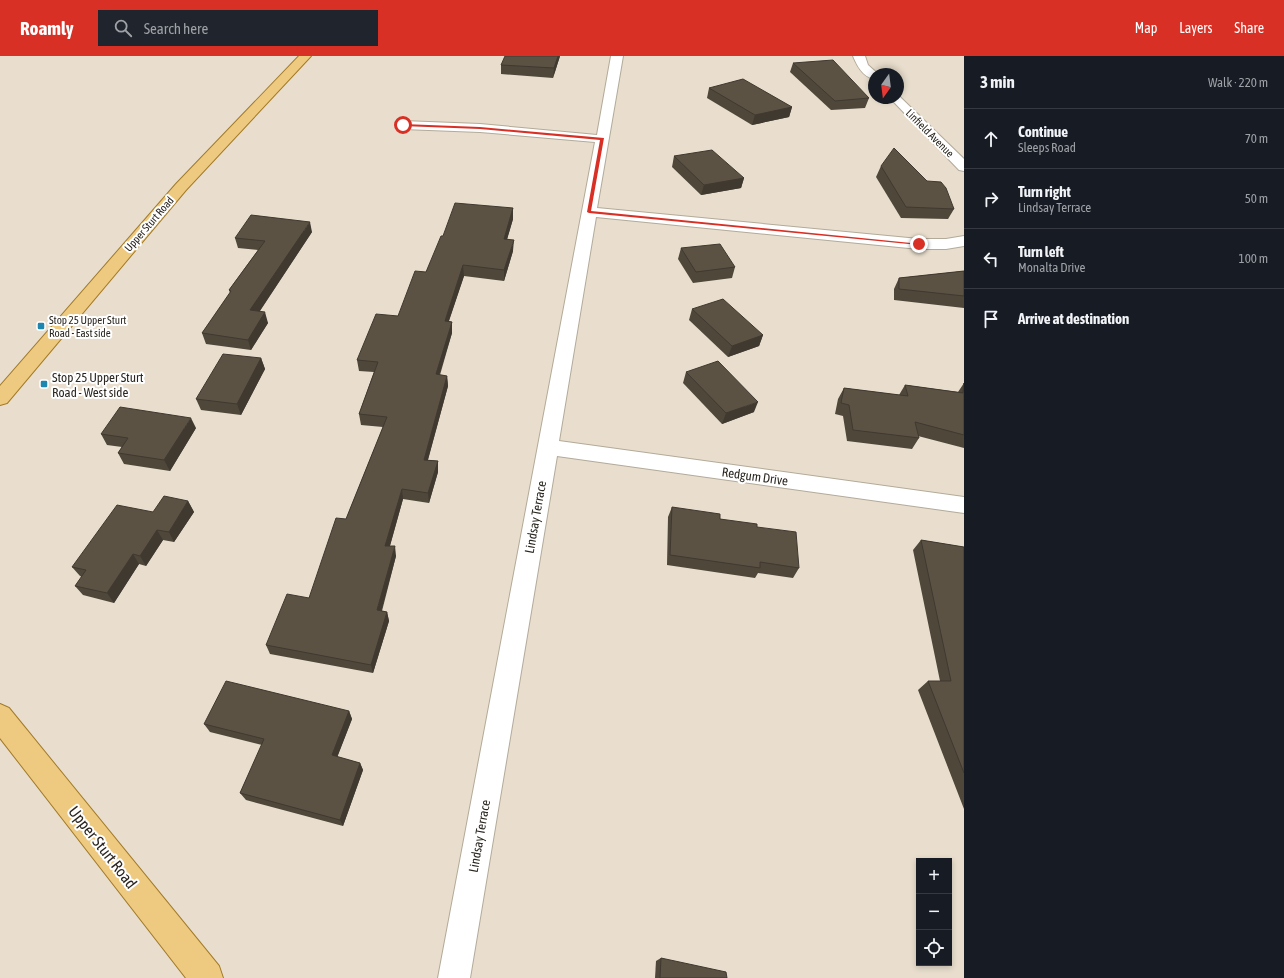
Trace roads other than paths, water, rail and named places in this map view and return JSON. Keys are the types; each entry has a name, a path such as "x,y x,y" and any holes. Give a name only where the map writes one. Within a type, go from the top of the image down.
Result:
{"main road":[{"name":"Upper Sturt Road","path":"0,398 182,187 305,56"},
{"name":"Upper Sturt Road","path":"0,716 207,978"}],"street":[{"name":"Lindsay Terrace","path":"454,978 617,56"},
{"path":"858,56 863,66 868,71"},
{"name":"Linfield Avenue","path":"902,104 964,167"},
{"path":"403,125 480,128 602,139"},
{"path":"589,212 919,244 946,244 964,241"},
{"name":"Redgum Drive","path":"547,447 964,505"}],"place":[{"name":"Stop 25 Upper Sturt Road - East side","path":"41,326"},
{"name":"Stop 25 Upper Sturt Road - West side","path":"44,384"}]}
